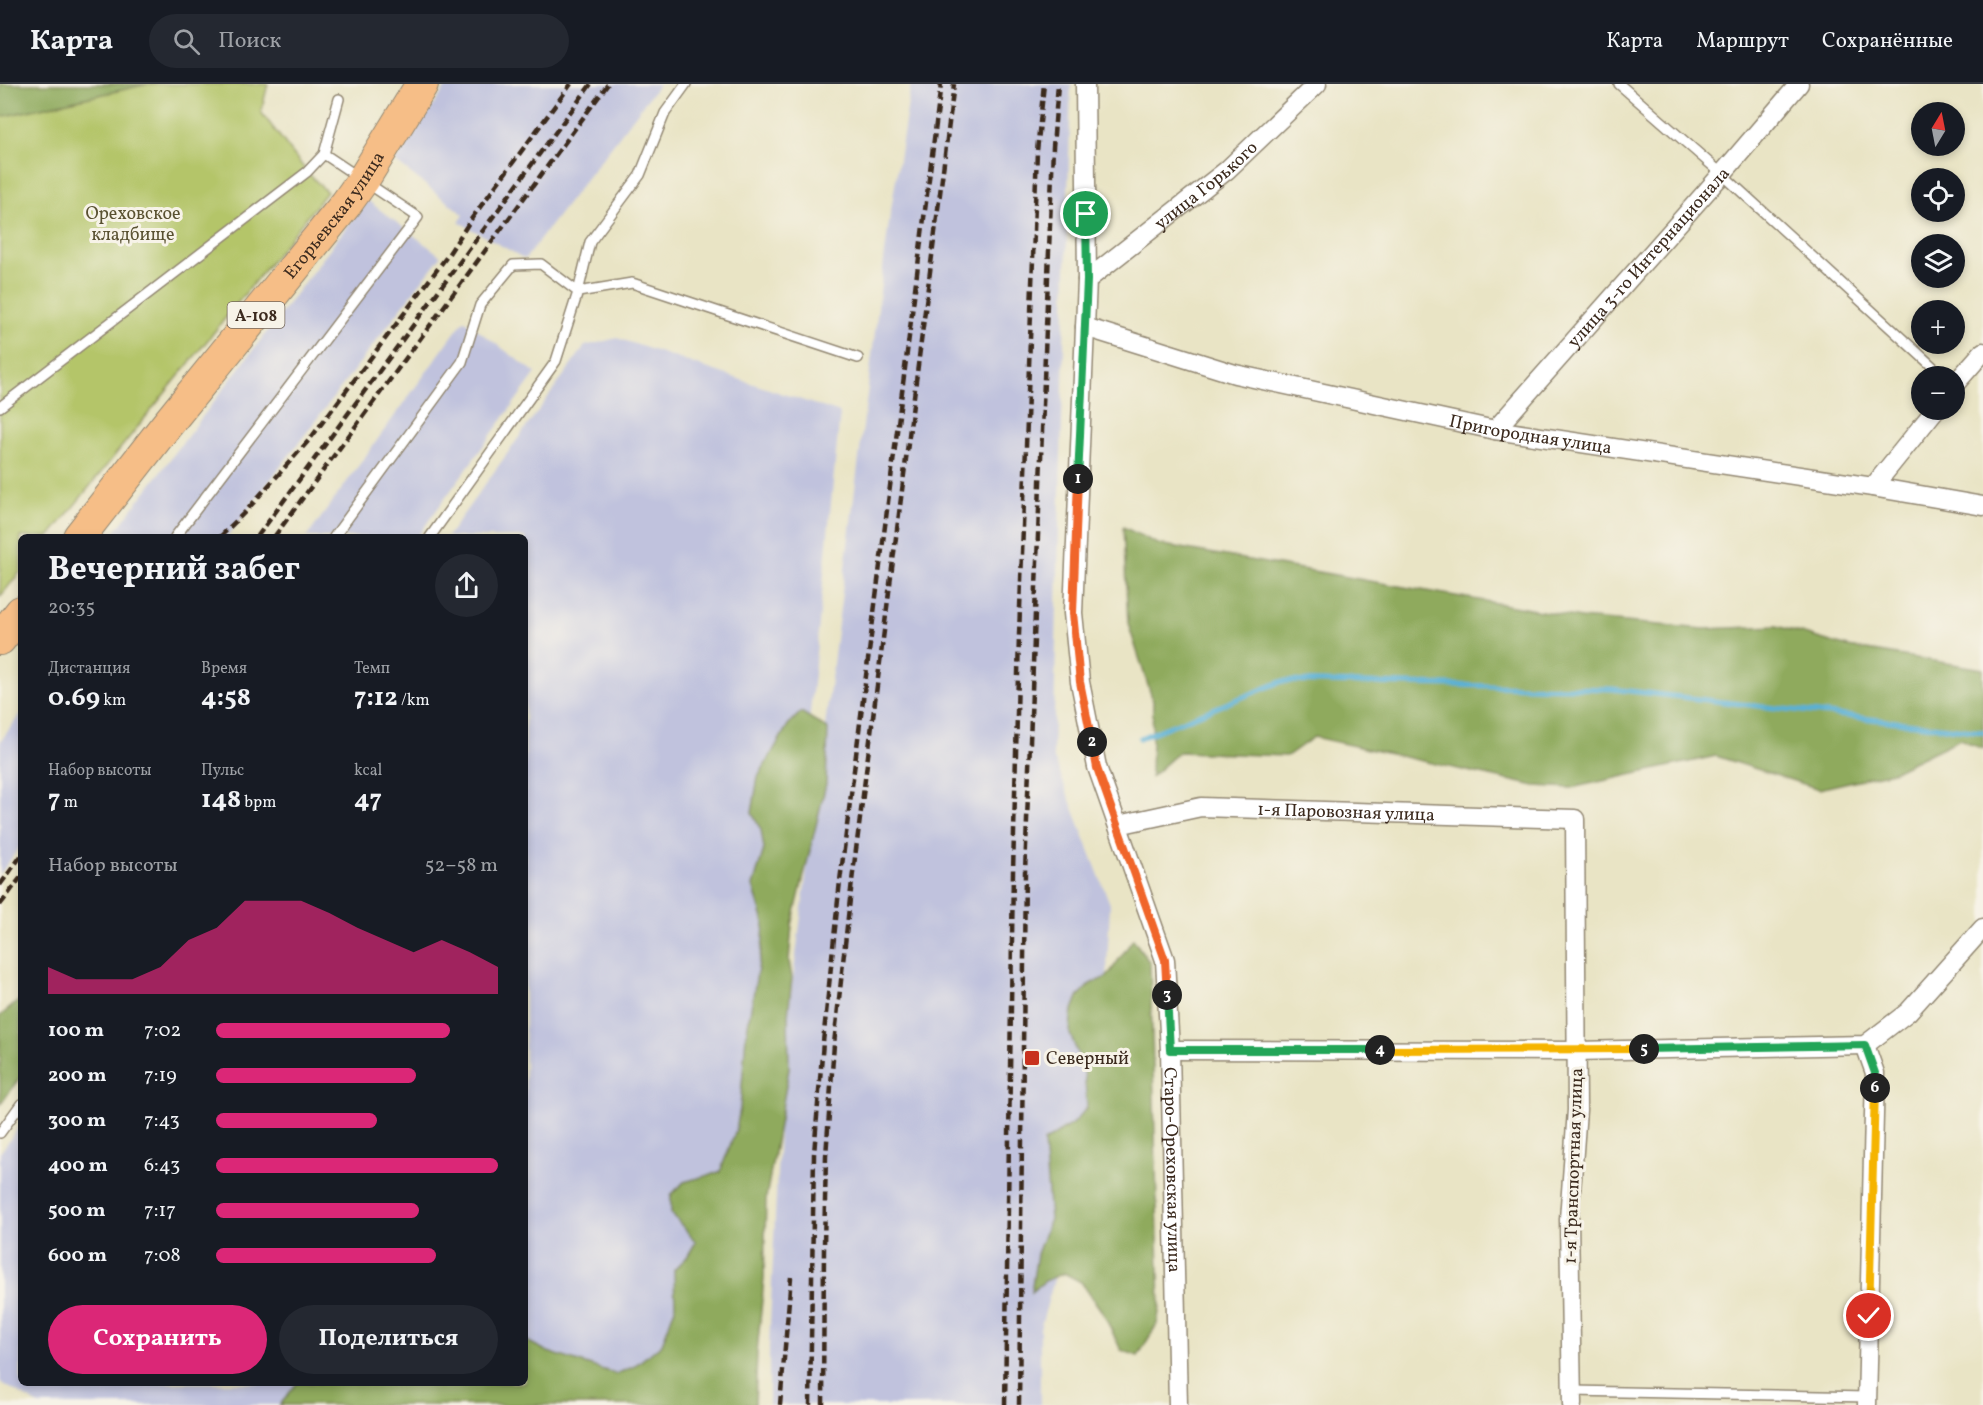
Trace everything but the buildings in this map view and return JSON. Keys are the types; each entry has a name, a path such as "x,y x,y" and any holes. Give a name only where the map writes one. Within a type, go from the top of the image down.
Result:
{"highway":[{"name":"Егорьевская улица","path":"81,534 165,427 314,245 363,180 422,84"},
{"path":"0,639 18,616"}],"street":[{"name":"Старо-Ореховская улица","path":"1085,84 1087,280 1073,613 1080,682 1097,768 1165,960 1170,1050 1178,1405"},
{"name":"улица Горького","path":"1087,280 1227,170 1317,84"},
{"name":"улица 3-го Интернационала","path":"1495,430 1799,84"},
{"name":"Пригородная улица","path":"1085,327 1235,374 1495,430 1873,487 1983,506"},
{"path":"1965,372 1983,352"},
{"path":"1873,487 1927,420"},
{"name":"1-я Паровозная улица","path":"1118,825 1201,807 1575,819"},
{"name":"1-я Транспортная улица","path":"1572,1398 1569,1219 1577,1110 1575,819"},
{"path":"1170,1050 1576,1051 1865,1045 1908,1012 1983,928"},
{"path":"1865,1045 1875,1073 1867,1401"}],"lane":[{"path":"432,534 556,361 578,292 590,242 640,176 665,112 686,84"},
{"path":"1619,84 1722,174 1932,366"},
{"path":"0,407 307,172 324,154 339,99"},
{"path":"177,534 418,217 324,154"},
{"path":"336,534 462,362 480,305 513,265 541,264 578,292 632,283 858,358"},
{"path":"0,1133 18,1108"},
{"path":"1572,1398 1867,1401"}],"shaded area":[{"path":"448,84 659,84 525,259 459,222 464,215 395,161"},
{"path":"911,84 1071,84 1053,756 1110,904 1100,1121 1040,1329 1040,1405 769,1405 769,1346 782,1066 888,229"},
{"path":"367,200 441,256 229,534 113,534"},
{"path":"464,320 536,373 419,534 309,534"},
{"path":"617,338 840,413 741,1405 39,1405 0,1382 0,1153 18,1128 18,1386 528,1386 528,534 449,534 585,346"},
{"path":"18,717 18,849 0,874 0,742"}],"green space":[{"path":"0,84 148,84 0,117"},
{"name":"Ореховское кладбище","path":"148,84 268,84 261,112 307,172 327,192 51,534 18,534 18,575 0,597 0,117"},
{"path":"1123,527 1158,544 1581,618 1704,629 1777,626 1848,647 1983,669 1983,749 1960,739 1892,772 1819,789 1716,756 1571,788 1535,786 1314,737 1287,756 1179,752 1151,777 1153,701 1128,623"},
{"path":"801,712 828,729 826,784 792,925 789,961 792,978 788,1015 789,1069 766,1198 764,1279 755,1405 280,1405 295,1386 528,1386 528,1342 548,1352 616,1374 633,1367 662,1344 675,1308 674,1270 687,1257 696,1242 671,1213 671,1195 684,1182 720,1172 736,1130 746,1036 763,940 764,922 753,886 764,849 761,830 752,813 758,777 788,725"},
{"path":"1133,939 1150,963 1160,1306 1157,1324 1138,1356 1121,1350 1103,1313 1081,1282 1064,1273 1045,1281 1031,1292 1037,1254 1050,1219 1044,1142 1075,1122 1087,1107 1084,1069 1070,1034 1071,1015 1078,997 1090,984 1107,977"},
{"path":"18,1001 18,1080 0,1105 0,1016"}],"waterway":[{"path":"1140,738 1283,681 1612,689 1983,732"}],"railway":[{"path":"223,534 310,439 448,255 472,218 571,84"},
{"path":"259,534 591,84"},
{"path":"276,534 608,84"},
{"path":"810,1405 814,1154 823,1042 840,881 941,84"},
{"path":"823,1405 826,1156 834,1044 852,881 954,84"},
{"path":"1005,1405 1019,635 1037,151 1044,84"},
{"path":"1019,1405 1025,872 1053,147 1058,84"},
{"path":"0,885 18,860"},
{"path":"0,905 18,881"},
{"path":"780,1405 791,1277"}],"place":[{"name":"Северный","path":"1032,1058"}],"route":[{"path":"1086,214 1087,280 1073,613 1080,682 1097,768 1165,960 1170,1050 1576,1051 1865,1045 1875,1073 1869,1316"}]}
